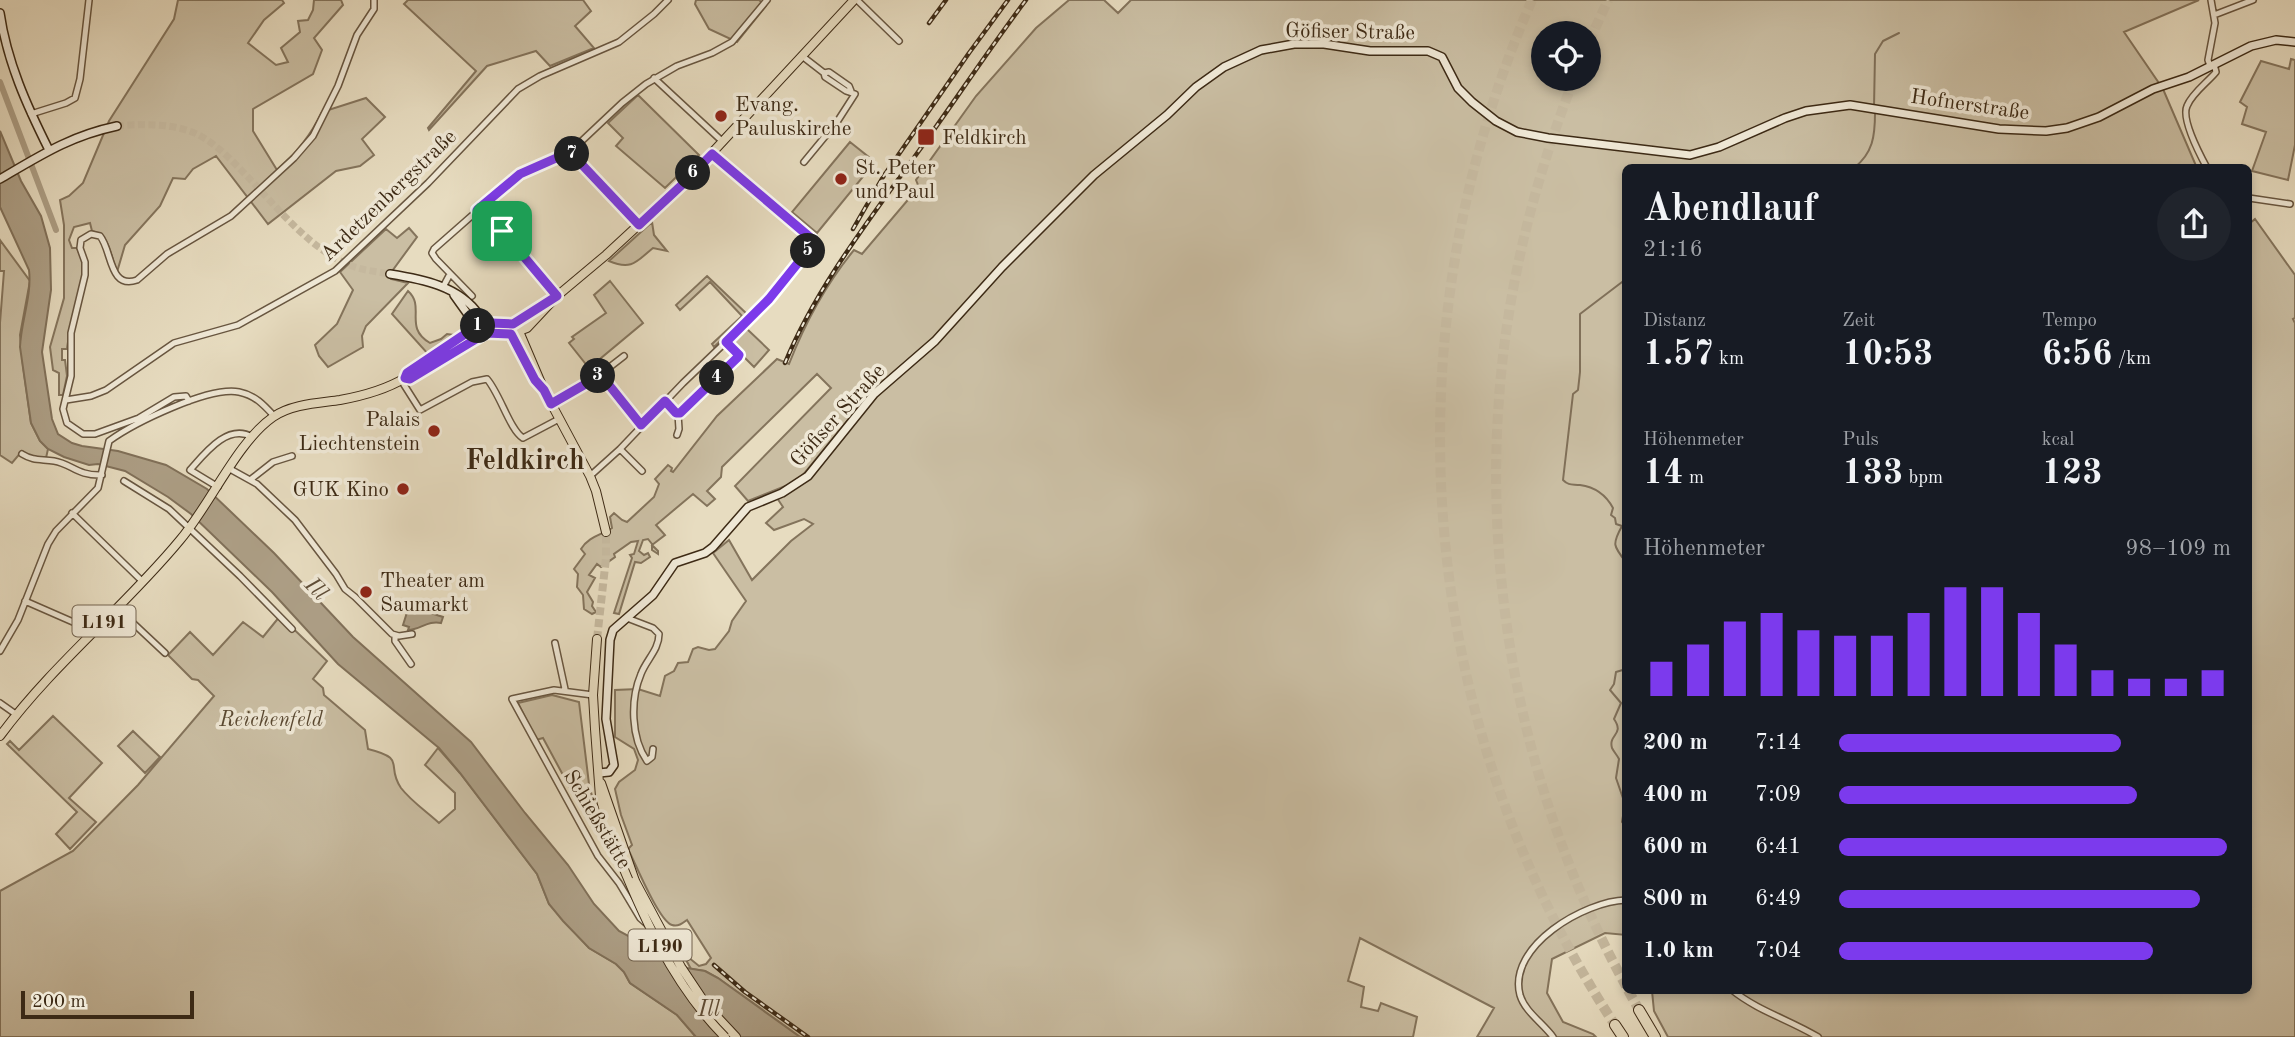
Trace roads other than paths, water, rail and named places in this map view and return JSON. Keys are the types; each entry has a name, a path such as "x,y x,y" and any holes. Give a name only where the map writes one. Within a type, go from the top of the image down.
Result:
{"highway":[{"path":"1639,1010 1655,1037"},
{"path":"1615,1025 1623,1037"}],"main road":[{"path":"390,274 426,280 443,287 478,314 484,329 516,333 685,182 855,0"},
{"path":"0,13 7,51 31,114 49,150"},
{"name":"Hofnerstraße","path":"1868,106 1999,129 2046,131 2067,128 2086,122 2143,94 2160,91 2265,41 2295,41"},
{"name":"Göfiser Straße","path":"599,777 609,772 614,765 606,719 610,640 613,631 653,595 675,564 705,553 748,507 794,486 808,476 874,394 943,333 1002,267 1078,191 1196,87 1224,67 1261,50 1287,45 1314,44 1370,51 1428,51 1442,57 1465,95 1507,127 1529,135 1670,154 1690,155 1719,147 1805,111 1850,105 1868,106"},
{"path":"0,179 78,136 117,126"},
{"path":"557,296 513,324 535,380 544,390 590,476 606,532"},
{"name":"L191","path":"0,736 92,633 143,582 192,525 252,438 274,416 303,406 377,391 403,379 410,379 484,329 513,324"},
{"name":"L190","path":"597,639 593,695 600,797 642,911 666,956 704,1014 725,1037"},
{"name":"L190","path":"616,841 681,967 707,1006 736,1037"}],"street":[{"path":"31,114 75,98 89,0"},
{"path":"189,401 186,396 174,397 122,425 89,435 77,431 67,423 64,415 71,376 71,333 85,275 80,244 83,238 90,234 97,234 104,239 116,276 131,282 170,252 239,209 287,166 313,136 338,86 357,35 374,9 374,0"},
{"name":"Ardetzenbergstraße","path":"66,400 91,397 106,390 174,343 238,325 335,271 428,183 518,89 540,76 618,42 668,0"},
{"path":"472,296 436,259 432,250 517,176 570,152 625,100 654,78 677,66 712,54 732,41 767,0"},
{"path":"855,0 899,40"},
{"path":"2205,164 2191,132 2186,110 2189,102 2216,72 2208,60 2214,32 2211,0"},
{"path":"2214,15 2253,0"},
{"path":"802,56 824,73 825,77 855,94 804,162"},
{"path":"654,78 723,142"},
{"path":"570,152 639,225"},
{"path":"590,476 755,314 812,244 808,234 712,154"},
{"path":"2252,198 2290,204"},
{"path":"477,210 492,227 504,233 557,296"},
{"path":"443,287 450,274"},
{"path":"678,414 738,357 726,342"},
{"path":"551,404 601,375 624,356"},
{"path":"589,373 593,380"},
{"path":"601,375 641,425"},
{"path":"403,379 419,410 479,379 487,379 501,399 515,430 523,438 559,419"},
{"path":"0,650 18,620 48,544 72,513 96,490 102,475 108,443 159,413 222,392 242,392 260,401 274,416"},
{"path":"665,401 678,414 677,435"},
{"path":"216,491 190,470 215,444 225,438 242,433 252,438"},
{"path":"620,449 642,471"},
{"path":"22,454 31,460 56,461 88,475 102,475"},
{"path":"250,480 273,462 292,456"},
{"path":"230,469 262,488 295,520 345,589 396,636"},
{"path":"124,481 192,525 292,629"},
{"path":"72,513 143,582"},
{"path":"25,601 89,629 92,633"},
{"path":"117,608 165,653"},
{"path":"627,618 653,628 659,634 656,649 639,677 634,711 634,729 647,761 652,757 653,749"},
{"path":"396,636 412,634"},
{"path":"396,636 395,641 411,664"},
{"path":"555,643 565,690 593,695"},
{"name":"Schießstätte","path":"565,690 513,699 598,856 616,879 640,919 664,939 673,938"},
{"path":"0,703 17,715"},
{"path":"1553,1037 1526,1007 1519,990 1519,977 1525,959 1555,928 1578,914 1605,903 1622,901"},
{"path":"1738,994 1756,1007 1818,1037"}],"water":[{"name":"Ill","path":"0,131 21,181 41,216 50,248 51,290 42,352 52,419 58,434 82,446 118,451 166,465 207,489 274,553 353,637 471,742 568,865 594,904 619,931 687,968 705,971 718,978 800,1037 696,1037 677,1015 630,983 616,964 589,948 563,921 549,904 537,874 439,748 338,664 272,592 191,514 125,471 98,464 89,465 64,457 48,449 40,441 31,423 20,347 29,289 29,270 0,207"},
{"path":"409,606 443,617 441,623 408,630 409,627 403,625"}],"waterway":[{"path":"1874,107 1875,54 1883,41 1899,33"},
{"path":"0,82 56,230"},
{"path":"1858,164 1872,143 1875,113"},
{"path":"1622,282 1580,314 1580,372 1578,390 1573,394 1563,480 1599,492 1613,508 1611,515 1616,524 1622,526"},
{"path":"1622,526 1615,545 1622,557"},
{"path":"1622,670 1616,672 1610,690 1621,703 1614,719 1618,728 1611,743 1619,759 1616,778 1622,795"}],"tunnel":[{"path":"1532,0 1485,127 1455,258 1441,390 1443,523 1462,654 1497,783 1548,907 1615,1025"},
{"path":"1598,21 1608,0"},
{"path":"1570,91 1535,196 1508,316 1499,398 1496,474 1499,550 1507,625 1520,701 1539,775 1563,847 1592,918 1622,978"},
{"path":"117,126 164,126 183,129 200,136 215,145 297,229 327,253 358,268 390,274"},
{"path":"597,639 606,558 606,532"},
{"path":"1630,994 1639,1010"}],"railway":[{"path":"929,23 946,0"},
{"path":"853,229 883,177 1008,0"},
{"path":"785,363 828,280 1026,0"},
{"path":"714,965 745,992 808,1037"}],"place":[{"name":"Evang. Pauluskirche","path":"721,116"},
{"name":"Feldkirch","path":"926,137"},
{"name":"St. Peter und Paul","path":"841,179"},
{"name":"Palais Liechtenstein","path":"434,431"},
{"name":"GUK Kino","path":"403,489"},
{"name":"Theater am Saumarkt","path":"366,592"}],"district":[{"name":"Feldkirch","path":"525,459"}],"park label":[{"name":"Reichenfeld","path":"271,719"}]}
